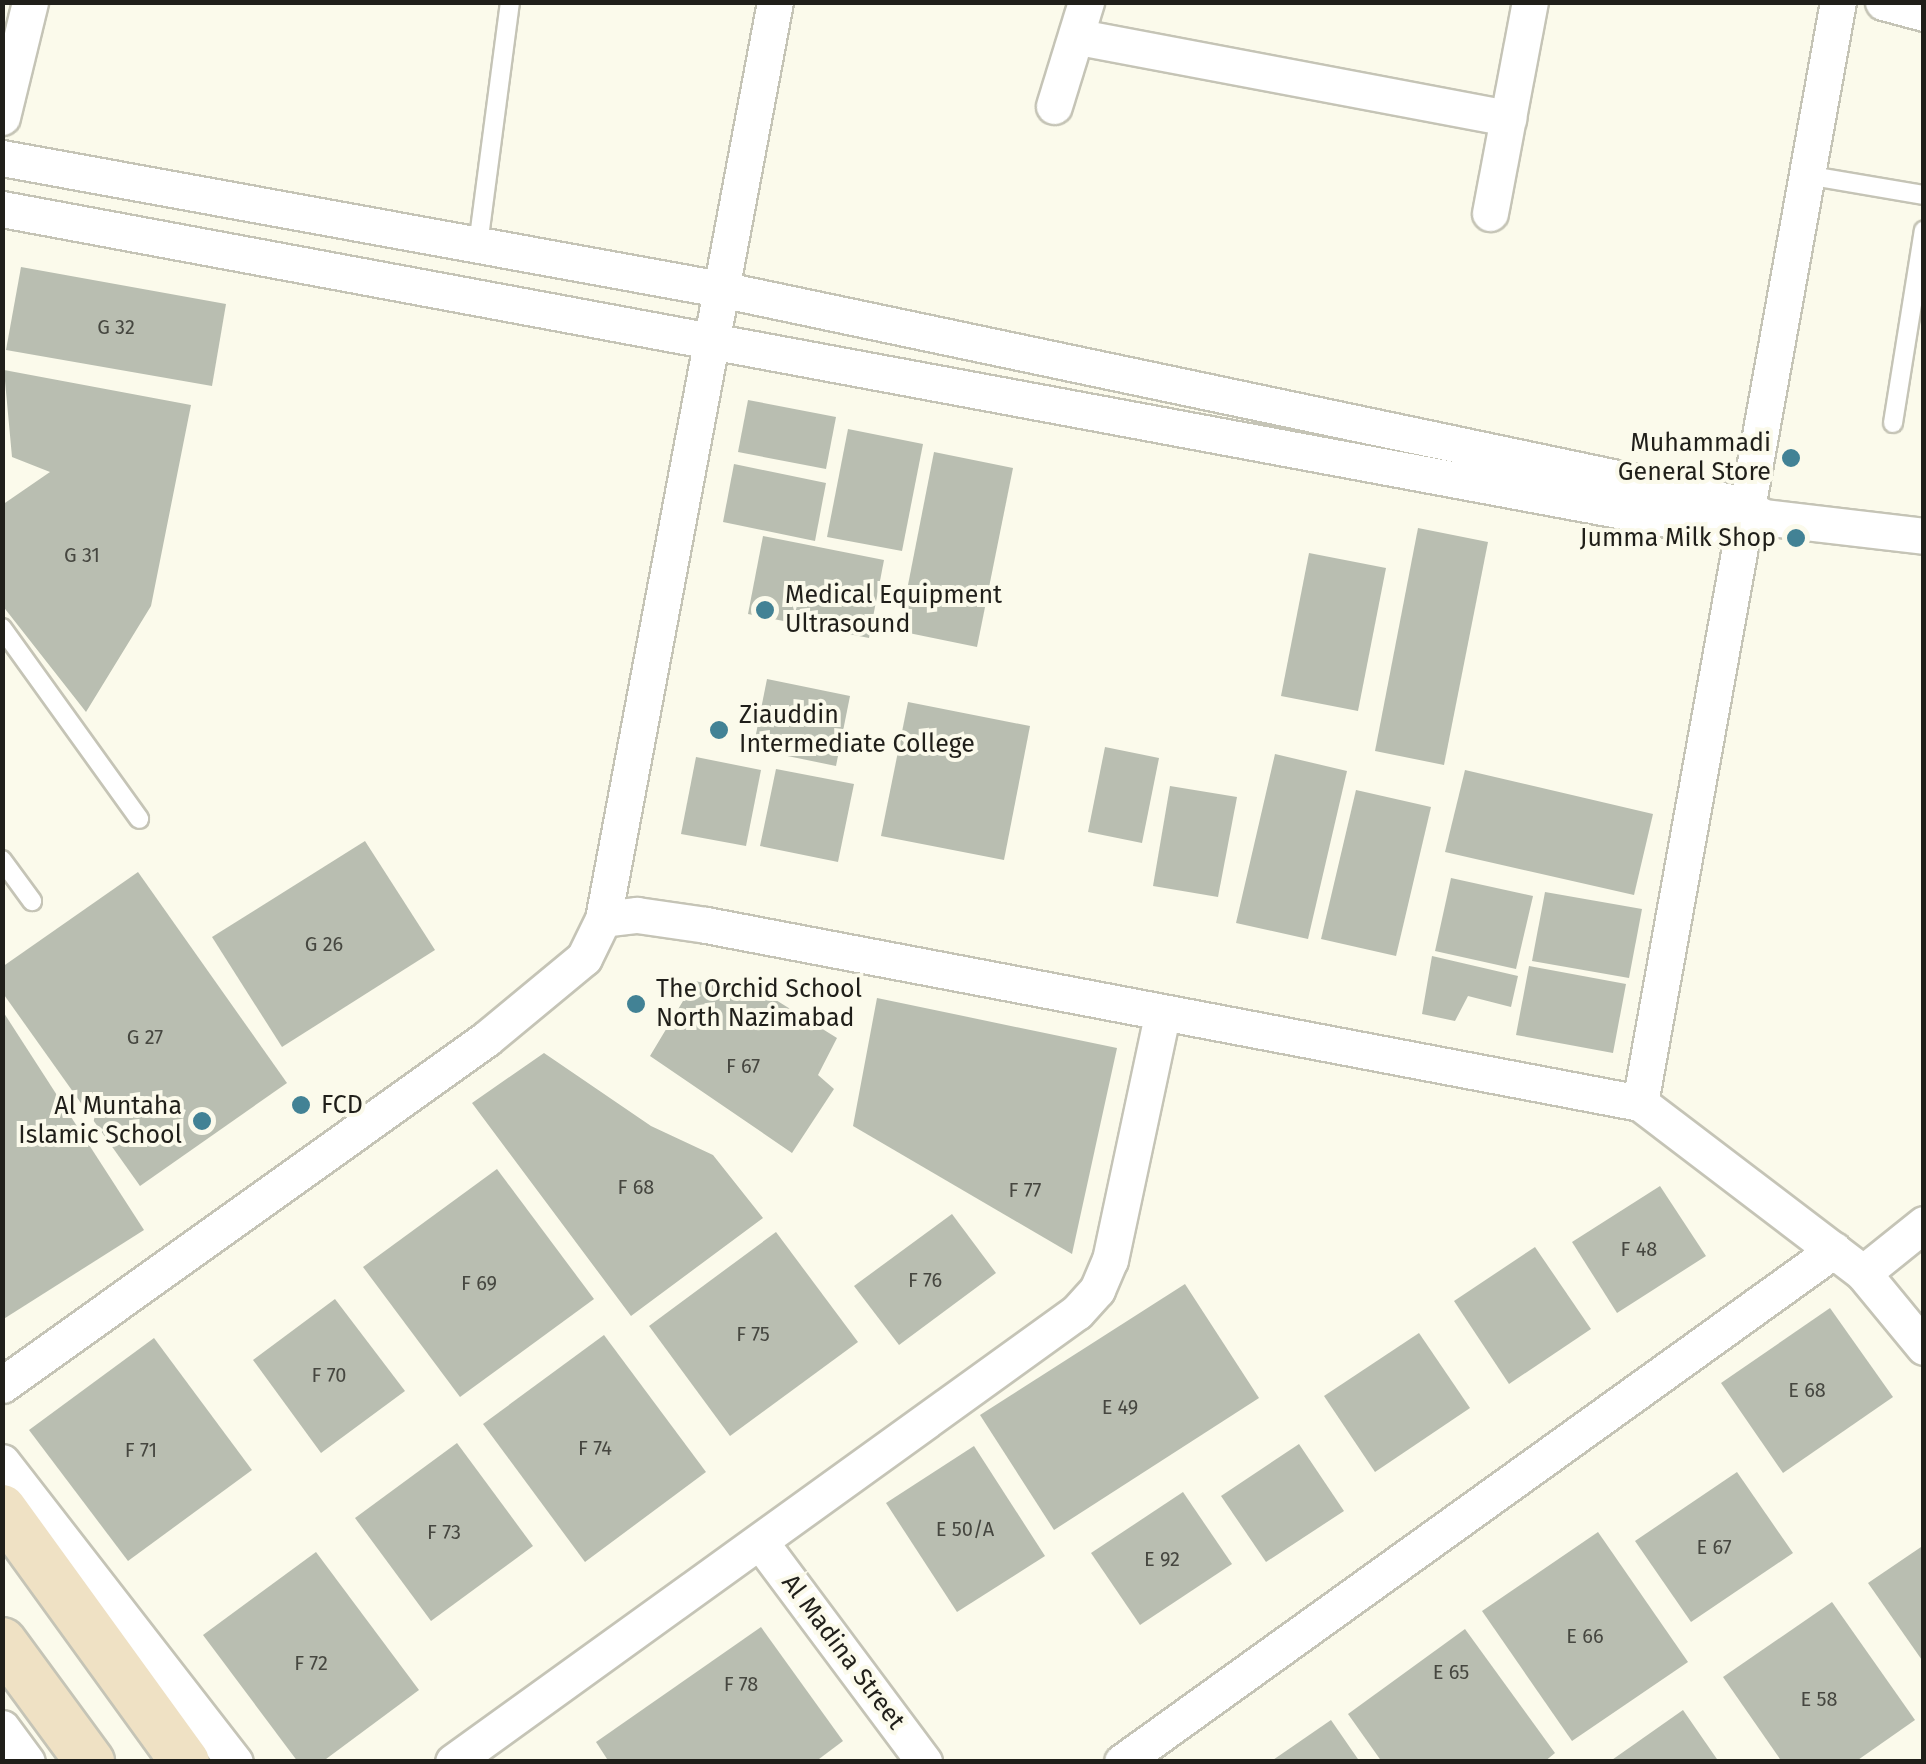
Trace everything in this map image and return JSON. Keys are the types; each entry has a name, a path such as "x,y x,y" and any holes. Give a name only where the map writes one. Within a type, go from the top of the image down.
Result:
{"main road":[{"path":"2,1509 185,1762"},
{"path":"2,1642 90,1762"}],"street":[{"path":"2,117 30,2"},
{"path":"2,1385 554,988 584,958 602,919 775,2"},
{"path":"1490,212 1530,2"},
{"path":"1640,1103 1750,518 1838,2"},
{"path":"1884,2 1924,13"},
{"path":"1054,106 1082,20 1508,118"},
{"path":"2,158 720,289 1750,518"},
{"path":"2,209 711,341 1750,518 1924,536"},
{"path":"602,919 637,916 706,925 1162,1016 1640,1103 1863,1273 1924,1348"},
{"path":"453,1762 762,1543 1097,1290 1110,1260 1162,1016"},
{"path":"1863,1273 1924,1224"},
{"path":"1122,1762 1834,1250"},
{"path":"2,1462 235,1762"},
{"name":"Al Madina Street","path":"762,1543 924,1762"}],"lane":[{"path":"478,245 510,2"},
{"path":"1806,176 1924,195"},
{"path":"1892,423 1924,230"},
{"path":"2,628 139,820"},
{"path":"2,860 32,901"}],"building":[{"path":"21,267 226,304 212,386 6,350"},
{"path":"4,370 191,405 151,606 86,712 2,605 2,505 50,472 12,457"},
{"path":"748,400 836,417 826,469 738,452"},
{"path":"848,429 923,444 902,551 827,537"},
{"path":"934,452 1013,468 977,647 899,631"},
{"path":"734,464 826,483 815,541 723,522"},
{"path":"1418,528 1488,542 1444,765 1375,751"},
{"path":"763,536 884,560 869,638 748,614"},
{"path":"1309,553 1386,568 1358,711 1281,696"},
{"path":"767,679 850,696 836,766 753,749"},
{"path":"908,702 1030,726 1004,860 881,836"},
{"path":"1105,747 1159,758 1142,843 1088,832"},
{"path":"1275,754 1347,771 1308,939 1236,923"},
{"path":"696,757 761,770 746,846 681,834"},
{"path":"776,769 854,784 838,862 760,846"},
{"path":"1465,770 1653,814 1634,895 1445,852"},
{"path":"1170,786 1237,797 1218,897 1153,886"},
{"path":"1356,790 1431,807 1396,956 1321,939"},
{"path":"365,841 435,950 282,1047 212,937"},
{"path":"138,872 287,1083 140,1186 2,992 2,967"},
{"path":"1451,878 1533,896 1516,969 1435,951"},
{"path":"1545,892 1642,909 1629,978 1532,961"},
{"path":"1432,956 1518,976 1511,1007 1468,996 1455,1021 1422,1014"},
{"path":"1529,966 1626,984 1613,1053 1516,1035"},
{"path":"695,981 771,997 837,1038 818,1075 834,1089 792,1153 650,1056"},
{"path":"877,998 1117,1048 1072,1254 853,1126"},
{"path":"2,1010 144,1230 2,1320"},
{"path":"544,1053 651,1126 713,1155 763,1218 631,1316 472,1103"},
{"path":"497,1169 594,1299 460,1397 363,1267"},
{"path":"1660,1186 1706,1256 1617,1313 1572,1242"},
{"path":"952,1214 996,1273 899,1345 854,1286"},
{"path":"776,1232 858,1342 730,1436 649,1326"},
{"path":"1535,1247 1591,1329 1509,1384 1454,1301"},
{"path":"1185,1284 1259,1398 1054,1530 980,1415"},
{"path":"335,1299 405,1391 321,1453 253,1360"},
{"path":"1830,1308 1893,1397 1783,1473 1721,1383"},
{"path":"1419,1333 1470,1408 1375,1472 1324,1396"},
{"path":"604,1335 706,1472 585,1562 483,1424"},
{"path":"154,1338 252,1470 128,1561 29,1430"},
{"path":"457,1443 533,1546 431,1621 355,1518"},
{"path":"1299,1444 1344,1511 1266,1562 1221,1496"},
{"path":"974,1446 1045,1556 957,1612 886,1503"},
{"path":"1737,1472 1793,1553 1691,1622 1635,1541"},
{"path":"1183,1492 1232,1564 1140,1625 1091,1553"},
{"path":"1598,1532 1688,1662 1572,1741 1482,1611"},
{"path":"1924,1545 1924,1663 1868,1583"},
{"path":"316,1552 419,1690 322,1762 298,1762 203,1635"},
{"path":"1832,1602 1915,1720 1855,1762 1782,1762 1723,1677"},
{"path":"761,1627 843,1741 815,1762 609,1762 596,1742"},
{"path":"1465,1629 1555,1753 1544,1762 1382,1762 1348,1714"},
{"path":"1683,1710 1719,1762 1609,1762"},
{"path":"1331,1720 1360,1762 1270,1762"}],"place":[{"name":"Muhammadi General Store","path":"1791,458"},
{"name":"Jumma Milk Shop","path":"1796,538"},
{"name":"Medical Equipment Ultrasound","path":"765,610"},
{"name":"Ziauddin Intermediate College","path":"719,730"},
{"name":"The Orchid School North Nazimabad","path":"636,1004"},
{"name":"FCD","path":"301,1105"},
{"name":"Al Muntaha Islamic School","path":"202,1121"}]}
